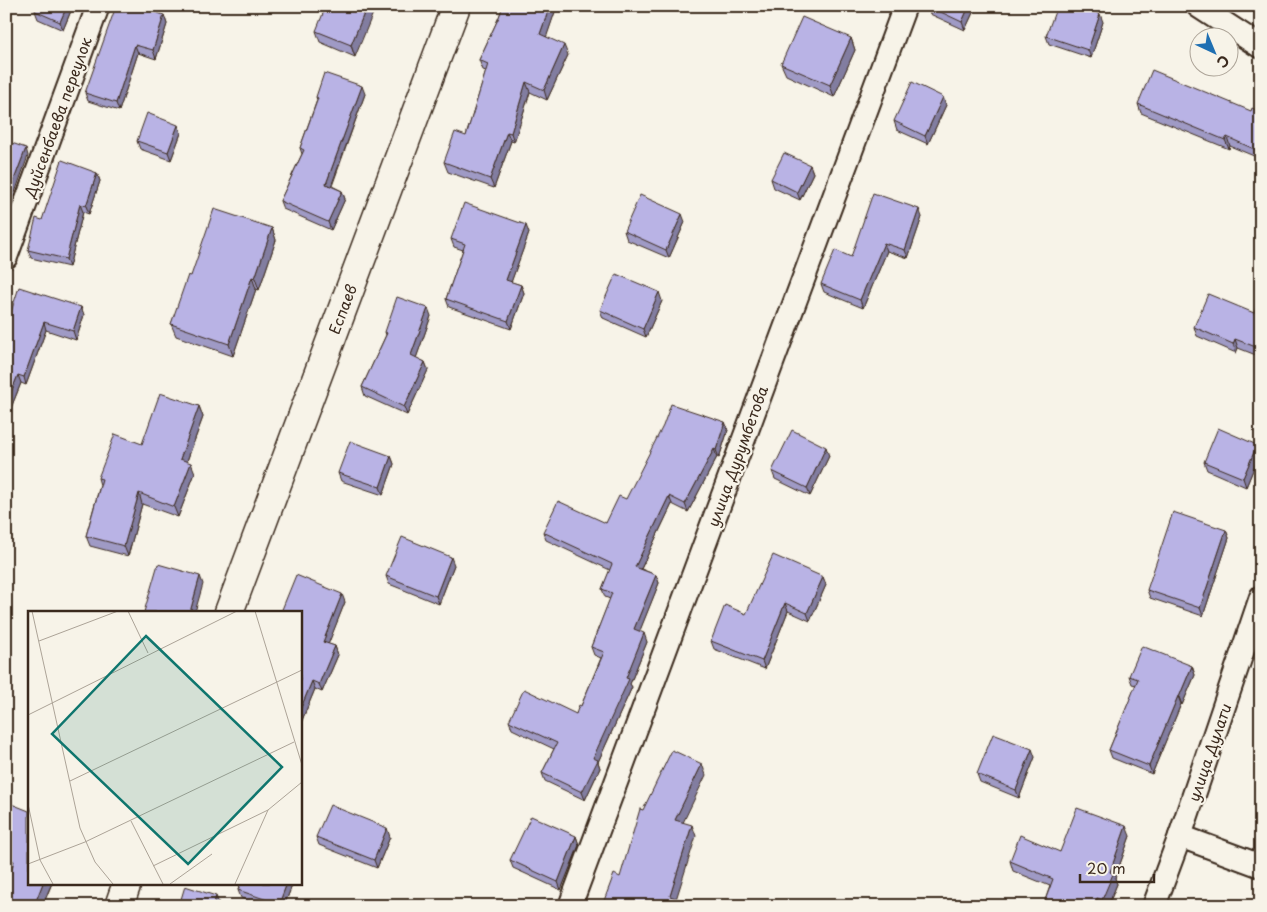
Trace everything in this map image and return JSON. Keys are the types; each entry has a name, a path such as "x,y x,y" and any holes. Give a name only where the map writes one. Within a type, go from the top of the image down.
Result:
{"street":[{"name":"Дуйсенбаева переулок","path":"6,257 98,6"},
{"name":"Еспаев","path":"229,611 456,6"},
{"name":"улица Дурумбетова","path":"570,906 905,6"},
{"path":"1198,6 1261,47"},
{"name":"улица Дулати","path":"1154,906 1180,836 1261,597"},
{"path":"1180,836 1261,866"},
{"path":"119,906 127,884"}],"building":[{"path":"37,6 67,6 60,22 35,11"},
{"path":"116,6 136,6 164,15 153,50 135,45 116,103 85,93"},
{"path":"326,6 338,8 338,6 367,6 351,45 316,31"},
{"path":"503,6 550,6 540,34 564,45 544,90 526,82 511,133 507,132 490,179 444,162 455,132 466,136 488,64 479,60"},
{"path":"928,6 969,6 962,22"},
{"path":"1057,6 1077,6 1100,14 1088,50 1046,36"},
{"path":"802,17 851,38 830,85 781,64"},
{"path":"1152,70 1251,111 1252,108 1261,112 1261,152 1227,137 1225,140 1138,104"},
{"path":"324,73 362,86 326,184 342,191 328,222 280,201 304,150 300,148 318,98 316,97"},
{"path":"912,82 943,97 925,136 894,121"},
{"path":"147,113 178,125 168,152 137,141"},
{"path":"6,141 26,148 6,201"},
{"path":"784,153 810,165 797,192 771,179"},
{"path":"62,160 97,173 86,206 80,204 66,259 28,250 36,218 42,220"},
{"path":"873,193 919,209 905,250 884,243 860,300 821,284 835,250 851,257"},
{"path":"640,195 682,214 666,250 624,231"},
{"path":"464,203 526,225 506,280 521,285 508,321 446,299 465,244 451,239"},
{"path":"214,209 272,228 255,278 252,277 229,344 171,324 188,275 191,276"},
{"path":"616,274 659,292 643,329 600,310"},
{"path":"19,287 81,307 73,331 44,322 24,377 18,375 6,404 6,324"},
{"path":"1208,294 1254,313 1261,297 1261,349 1235,339 1233,344 1194,327"},
{"path":"397,297 428,308 411,355 425,362 404,407 362,387 387,333 385,332"},
{"path":"160,393 199,406 180,459 191,463 174,507 139,493 124,546 86,536 102,479 98,478 115,434 142,444"},
{"path":"671,404 725,422 716,450 714,449 685,504 669,496 635,567 656,575 634,629 644,633 626,678 629,679 593,758 598,760 582,792 542,773 557,743 509,721 524,689 576,714 604,652 591,647 612,593 602,589 612,564 543,532 558,501 606,523 619,496 626,499 663,426"},
{"path":"1218,428 1257,445 1243,478 1204,462"},
{"path":"792,430 826,447 807,488 772,471"},
{"path":"350,441 391,456 380,487 338,473"},
{"path":"1173,512 1226,530 1200,608 1147,590"},
{"path":"402,537 451,557 436,596 386,576"},
{"path":"773,555 823,577 807,613 785,603 762,661 711,641 725,605 746,614"},
{"path":"158,564 200,576 190,611 144,611"},
{"path":"296,575 342,594 323,642 335,646 319,684 312,681 301,708 301,611 281,611"},
{"path":"1142,646 1192,666 1149,766 1109,750 1138,679 1129,676"},
{"path":"993,734 1032,749 1016,790 977,774"},
{"path":"672,750 702,764 675,820 692,825 670,896 692,904 691,906 602,906 614,874 620,877 640,809 643,810"},
{"path":"9,803 28,811 28,884 43,884 36,901 53,906 6,906 6,888 14,861 6,857 6,810"},
{"path":"330,805 387,828 374,860 316,837"},
{"path":"1077,808 1126,826 1110,872 1113,874 1102,900 1097,898 1094,906 1043,906 1053,879 1010,861 1020,835 1060,852"},
{"path":"531,816 576,836 558,882 510,860"},
{"path":"241,884 287,884 279,904 238,890"},
{"path":"185,886 216,896 213,906 179,906"}]}
